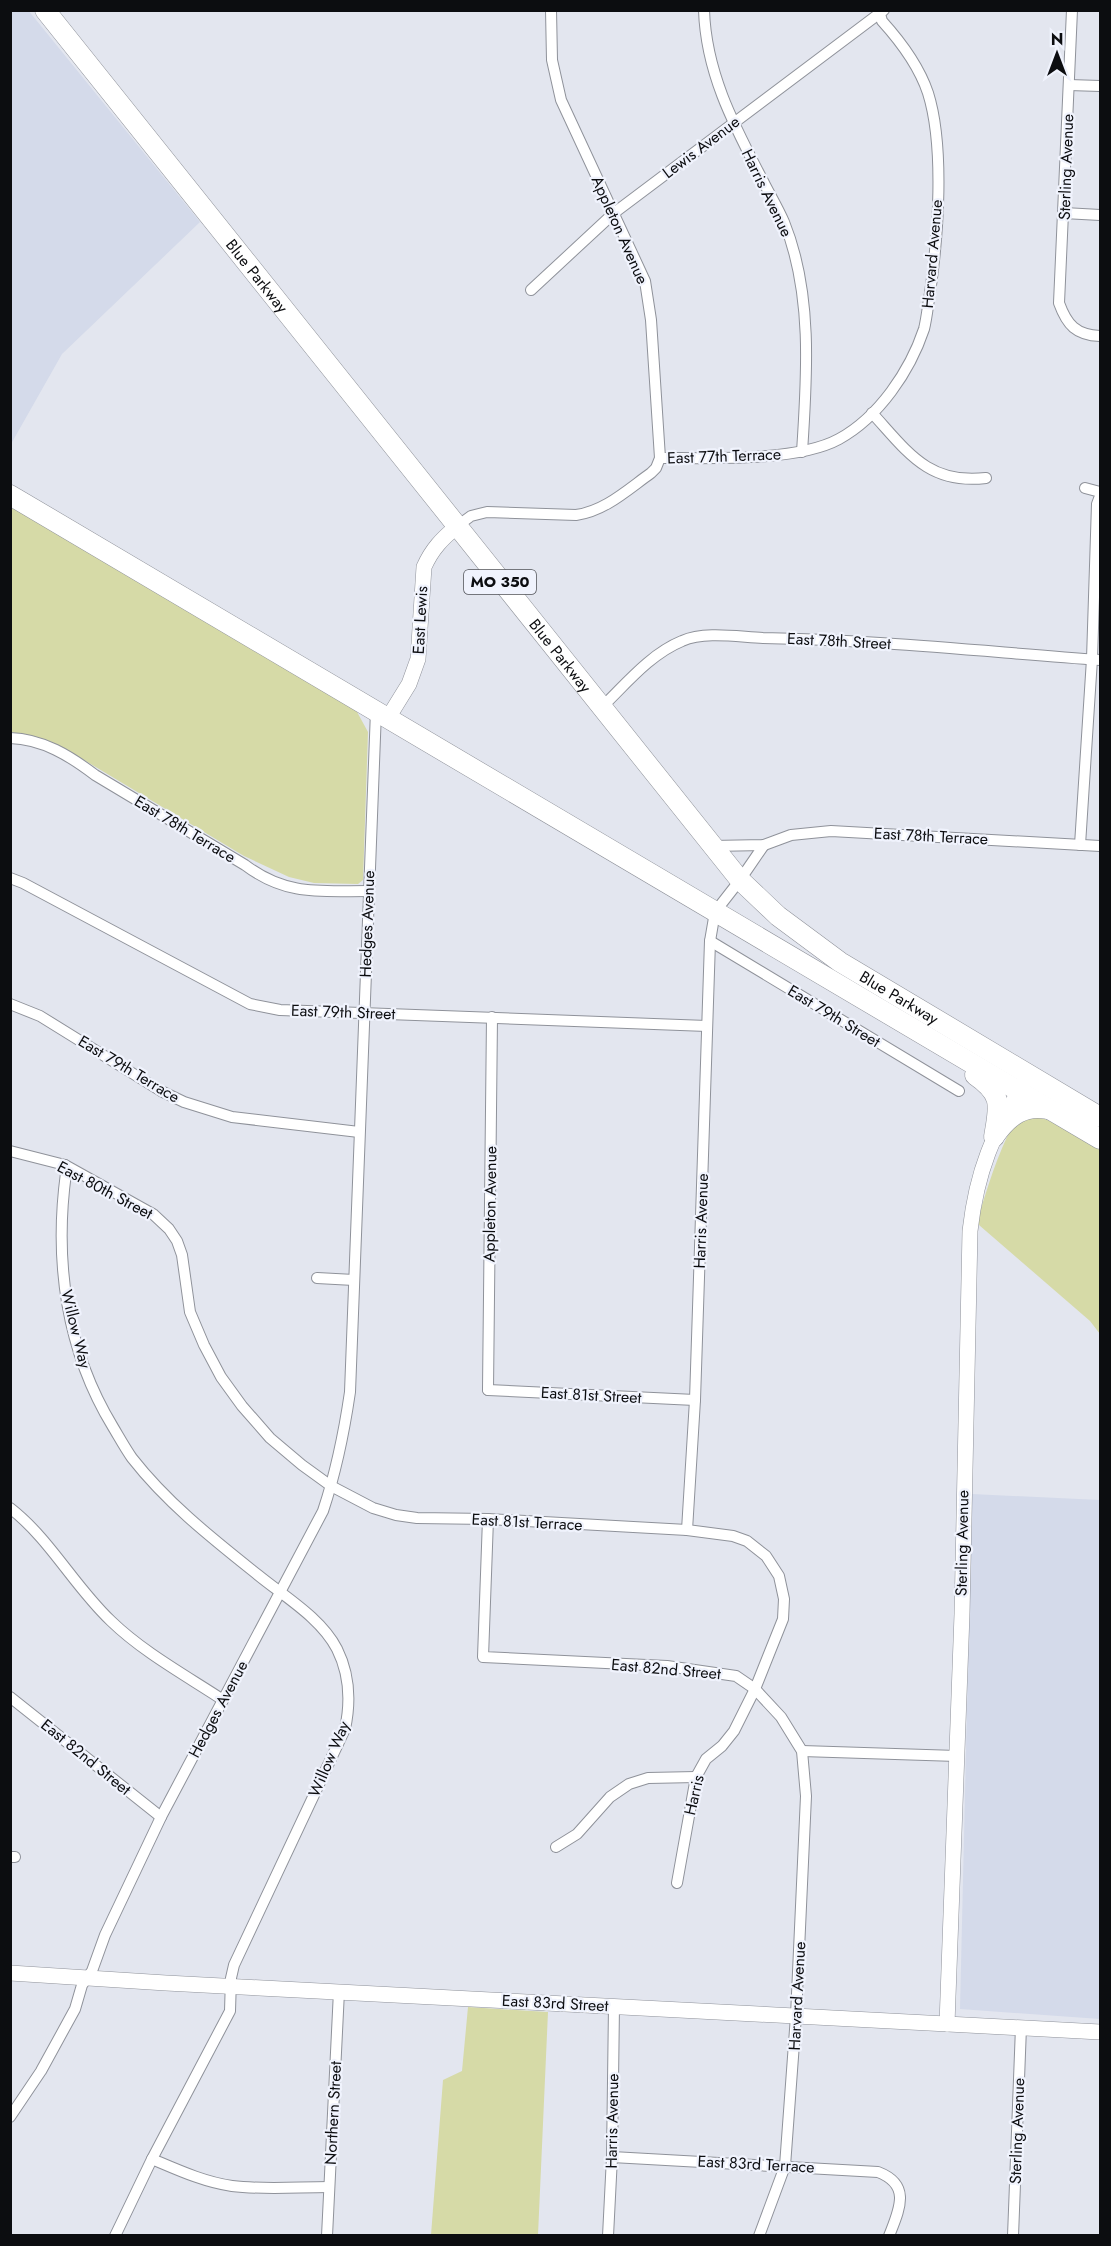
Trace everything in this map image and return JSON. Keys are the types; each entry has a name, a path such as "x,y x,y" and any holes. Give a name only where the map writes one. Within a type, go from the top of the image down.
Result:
{"highway":[{"name":"Blue Parkway","path":"45,10 740,880 778,916 840,962 1023,1082 1051,1110 1101,1139"},
{"name":"Blue Parkway","path":"10,495 932,1040 1101,1117"},
{"path":"932,1040 956,1063 990,1086 996,1093 999,1106 993,1137"},
{"path":"993,1137 1005,1121 1020,1111 1036,1108 1051,1110"}],"street":[{"name":"Appleton Avenue","path":"551,10 552,60 561,100 645,281 648,295 660,458"},
{"name":"Harris Avenue","path":"704,10 713,73 733,123 784,222 798,265 805,356 802,452"},
{"name":"Sterling Avenue","path":"1072,10 1059,303 1068,321 1076,330 1090,336 1101,336"},
{"name":"Lewis Avenue","path":"531,290 614,213 882,12"},
{"name":"Harvard Avenue","path":"802,452 840,439 872,413 903,373 924,327 934,264 938,200 936,138 928,93 911,57 882,21 882,12"},
{"path":"1069,85 1101,86"},
{"path":"1064,213 1101,215"},
{"path":"872,413 915,460 929,469 957,479 986,478"},
{"name":"East 77th Terrace","path":"456,526 471,516 487,512 576,515 590,513 601,509 651,473 660,458 716,458 802,452"},
{"path":"1080,844 1096,659 1097,504 1101,494 1085,488"},
{"name":"East Lewis","path":"382,715 409,684 418,659 424,567 430,553 456,526"},
{"name":"East 78th Street","path":"601,708 647,664 669,648 683,640 704,636 814,639 1096,659"},
{"name":"Hedges Avenue","path":"10,2117 41,2071 75,2009 82,1986 161,1817 323,1511 331,1486 342,1443 350,1392 368,891 382,715"},
{"name":"East 78th Terrace","path":"10,738 35,742 74,759 94,775 258,875 277,884 304,891 368,891"},
{"name":"East 78th Terrace","path":"712,846 764,845 791,835 831,831 1101,846"},
{"path":"715,912 764,845"},
{"name":"East 79th Street","path":"10,878 250,1004 280,1010 707,1026"},
{"name":"Harris Avenue","path":"687,1530 695,1400 710,941 715,912"},
{"name":"East 79th Street","path":"710,941 959,1091"},
{"name":"East 79th Terrace","path":"10,1004 40,1016 161,1091 184,1102 232,1117 359,1132"},
{"name":"Appleton Avenue","path":"485,1392 492,1017"},
{"name":"Sterling Avenue","path":"947,2024 957,1756 970,1231 979,1176 993,1137 1023,1082"},
{"name":"East 80th Street","path":"10,1150 65,1166 153,1214 169,1228 183,1255 190,1312 204,1345 222,1377 242,1406 270,1438 331,1486"},
{"name":"Willow Way","path":"65,1166 60,1238 65,1296 78,1352 100,1406 130,1456 164,1496 192,1522 318,1624 336,1647 344,1664 348,1682 348,1714 345,1729 234,1965 230,2011 115,2235"},
{"path":"317,1278 354,1280"},
{"name":"East 81st Street","path":"485,1392 695,1400"},
{"name":"East 81st Terrace","path":"331,1486 373,1508 417,1518 488,1519 687,1530 730,1535"},
{"path":"10,1508 39,1533 77,1586 111,1621 138,1644 223,1700"},
{"name":"East 82nd Street","path":"488,1519 483,1657 667,1666 736,1676 755,1689 781,1717 802,1751"},
{"name":"Harris","path":"677,1883 696,1777 706,1759 722,1746 734,1731 755,1689 783,1619 784,1599 779,1576 766,1556 747,1541 730,1535"},
{"name":"East 82nd Street","path":"10,1697 161,1817"},
{"path":"802,1751 957,1756"},
{"name":"Harvard Avenue","path":"759,2235 785,2166 796,2016 806,1796 802,1751"},
{"path":"556,1847 577,1834 610,1797 629,1784 648,1778 696,1777"},
{"name":"East 83rd Street","path":"10,1973 1101,2032"},
{"name":"Northern Street","path":"327,2235 339,1991"},
{"name":"Harris Avenue","path":"608,2235 612,2157 614,2006"},
{"name":"Sterling Avenue","path":"1013,2235 1021,2027"},
{"name":"East 83rd Terrace","path":"612,2157 863,2170 889,2176 896,2184 901,2196 899,2210 889,2235"},
{"path":"152,2159 190,2176 231,2186 330,2187"}],"shaded area":[{"path":"28,10 200,222 62,354 11,444 10,11"},
{"path":"972,1494 1100,1500 1100,2019 960,2009"}],"green space":[{"path":"10,509 18,509 356,710 368,732 363,880 358,884 314,883 289,877 244,856 79,757 33,737 11,732"},
{"path":"1035,1116 1054,1122 1100,1150 1100,1334 1090,1321 979,1225 978,1218 989,1182 1013,1125"},
{"path":"468,2007 548,2012 538,2235 431,2235 443,2080 462,2071"}]}
